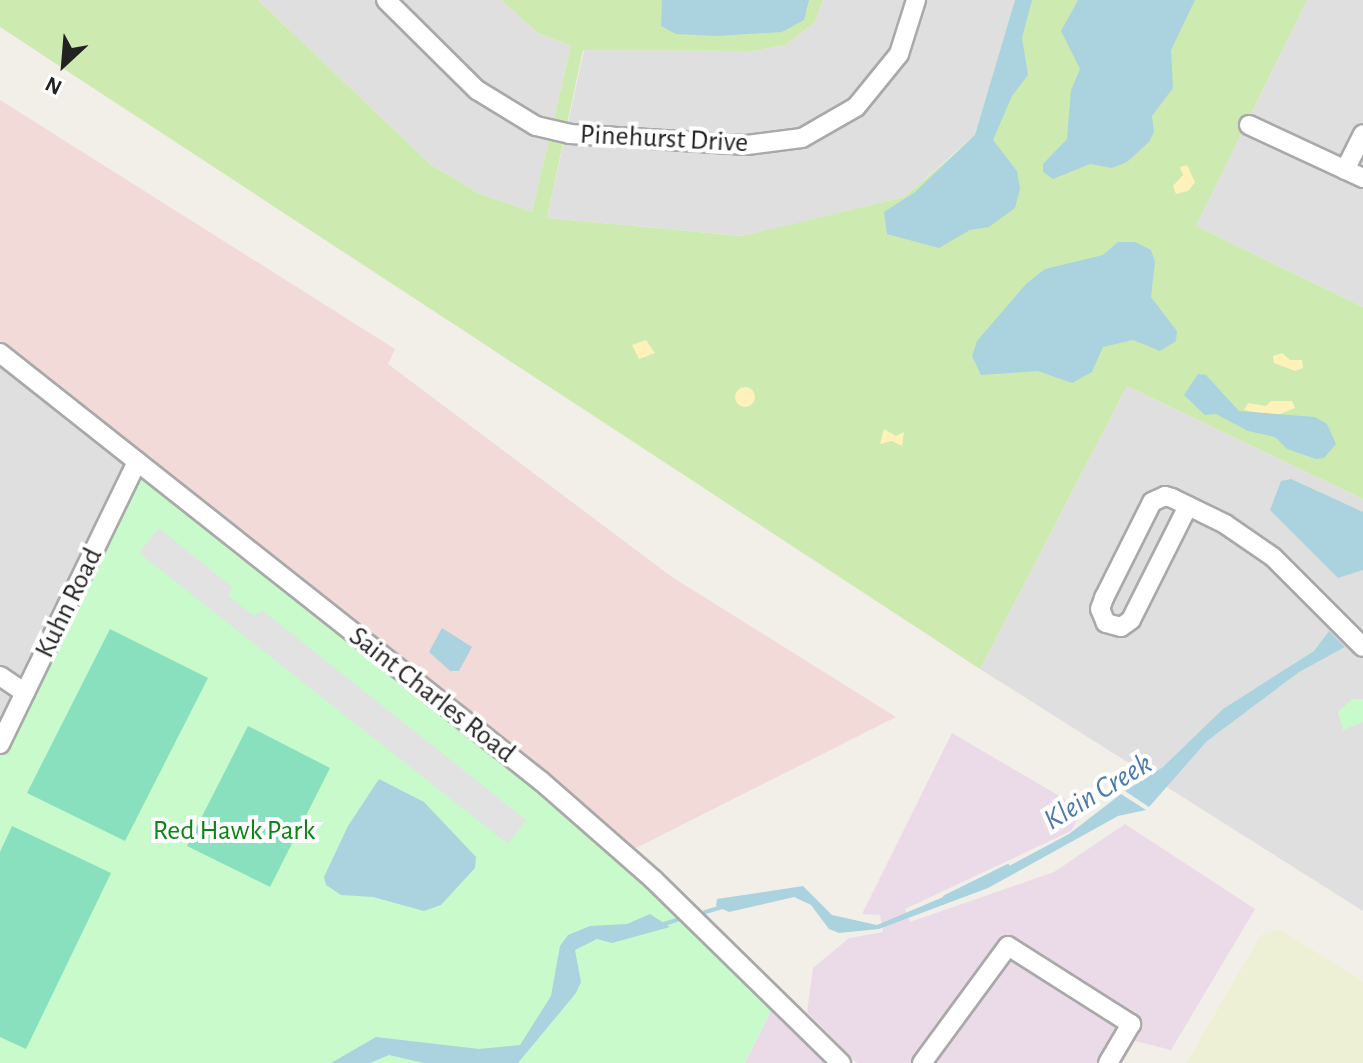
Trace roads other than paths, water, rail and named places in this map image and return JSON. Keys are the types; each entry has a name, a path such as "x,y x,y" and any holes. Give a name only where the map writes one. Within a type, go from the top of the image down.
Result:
{"street":[{"name":"Pinehurst Drive","path":"386,0 485,97 536,126 570,134 747,145 802,138 866,99 899,54 916,0"},
{"path":"1249,125 1363,178"},
{"path":"1345,170 1363,134"},
{"name":"Saint Charles Road","path":"0,353 592,824 841,1063"},
{"name":"Kuhn Road","path":"0,744 137,462"},
{"path":"1188,506 1131,620 1121,627 1106,623 1101,605 1152,502 1165,496 1188,506 1273,557 1363,647"},
{"path":"0,676 25,693"},
{"path":"922,1063 1008,946 1131,1024 1108,1063"}],"water":[{"path":"662,0 809,0 804,20 782,32 717,36 676,34 661,26"},
{"path":"1015,0 1032,0 1022,38 1028,75 1012,96 993,140 1017,171 1020,189 1015,208 989,227 970,230 939,248 887,234 884,212 915,192 975,135"},
{"path":"1078,0 1195,0 1171,50 1173,88 1152,116 1154,132 1149,142 1127,162 1112,168 1090,164 1053,179 1043,172 1043,164 1067,139 1071,90 1080,69 1061,31"},
{"path":"1118,242 1135,242 1151,250 1155,262 1151,297 1177,331 1176,341 1160,351 1133,340 1103,347 1092,372 1072,383 1038,371 981,375 972,356 977,341 1026,284 1045,269 1103,255"},
{"path":"1198,374 1206,375 1239,411 1315,417 1327,424 1336,444 1324,458 1316,459 1287,449 1275,437 1248,431 1216,414 1205,415 1184,395"},
{"path":"1291,479 1363,512 1363,570 1338,578 1270,510 1281,481"},
{"path":"442,628 472,647 459,671 450,671 429,652"},
{"path":"1329,631 1345,647 1299,672 1207,741 1149,807 1125,791 1163,767 1223,709 1314,651"},
{"path":"379,779 424,802 476,857 475,868 441,905 424,911 373,897 341,895 326,885 324,877 348,826"},
{"path":"1121,794 1146,810 1118,816 988,888 879,929 839,933 829,929 811,905 794,897 729,912 716,906 717,899 803,886 832,915 877,925 981,881 1069,834"},
{"path":"650,914 670,927 612,943 597,939 575,950 581,982 576,993 518,1063 424,1063 389,1055 370,1063 331,1063 376,1037 479,1049 520,1045 551,996 560,946 568,935 590,926 627,924"}],"waterway":[{"name":"Klein Creek","path":"945,897 1008,866"},
{"name":"Klein Creek","path":"705,912 722,907"},
{"name":"Klein Creek","path":"664,924 686,917"}],"park label":[{"name":"Red Hawk Park","path":"234,831"}]}
